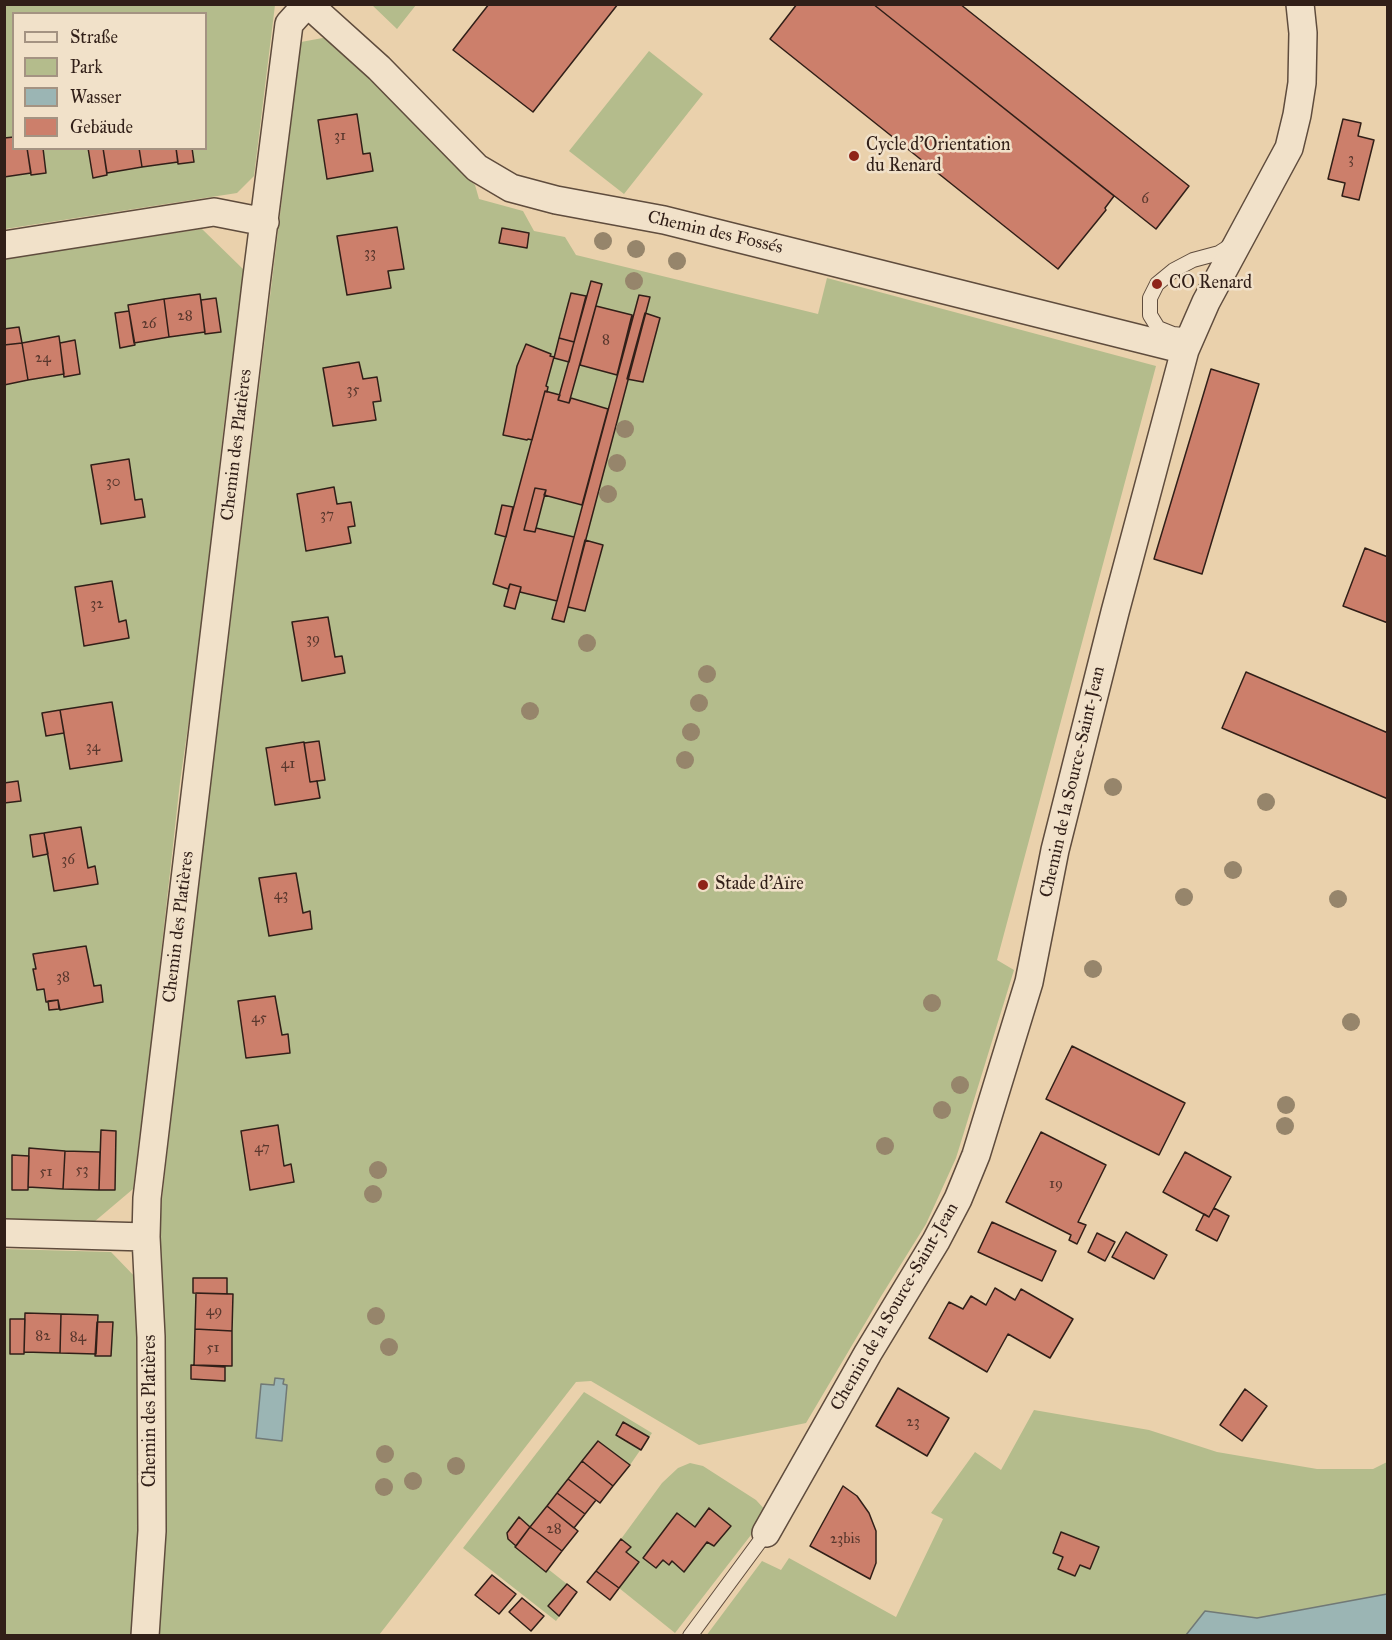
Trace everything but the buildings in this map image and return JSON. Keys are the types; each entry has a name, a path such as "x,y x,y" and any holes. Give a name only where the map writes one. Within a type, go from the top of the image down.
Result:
{"street":[{"name":"Chemin des Platières","path":"145,1635 152,1531 151,1337 146,1237 147,1198 289,24 307,4"},
{"name":"Chemin des Fossés","path":"307,4 378,68 477,168 511,188 556,200 664,220 1188,343"},
{"name":"Chemin de la Source-Saint-Jean","path":"766,1533 868,1353 936,1241 958,1198 976,1155 1029,982 1055,850 1115,612 1188,343 1206,302 1289,148 1302,83 1303,33 1300,4"},
{"path":"4,245 214,212 265,222"},
{"path":"4,1233 146,1237"}],"lane":[{"path":"1188,343 1158,328 1150,315 1150,298 1157,284 1174,270 1193,260 1219,253 1239,240"},
{"path":"690,1635 766,1533"}],"green space":[{"path":"4,5 275,5 254,176 237,193 5,229"},
{"path":"372,5 416,5 397,29"},
{"name":"Stade d'Aïre","path":"328,37 475,185 479,199 523,211 534,231 565,237 576,255 818,314 827,278 1156,366 997,960 1014,970 956,1158 926,1224 806,1423 699,1445 591,1381 576,1382 379,1635 5,1636 5,1249 111,1252 139,1281 158,1235 301,42"},
{"path":"649,51 703,94 624,194 569,151"},
{"path":"202,229 244,270 198,657 180,782 133,1189 94,1222 5,1219 4,259"},
{"path":"584,1392 652,1433 630,1465 598,1442 530,1527 519,1518 507,1533 508,1539 516,1546 515,1548 546,1572 548,1569 577,1592 556,1621 463,1548"},
{"path":"1034,1410 1149,1430 1217,1452 1317,1469 1373,1469 1387,1462 1387,1621 1358,1635 1205,1612 1186,1636 706,1636 762,1561 781,1570 789,1558 896,1617 943,1519 931,1513 975,1452 1001,1470"},
{"path":"690,1463 703,1466 756,1500 768,1513 675,1633 619,1588 639,1562 626,1552 630,1547 621,1539 662,1483 678,1468"}],"water":[{"path":"275,1378 284,1379 283,1384 287,1385 282,1441 256,1438 261,1384 274,1385"},
{"path":"1387,1594 1387,1635 1186,1635 1205,1611 1257,1618"}],"place":[{"name":"Cycle d'Orientation du Renard","path":"854,156"},
{"name":"CO Renard","path":"1157,284"},
{"name":"Stade d'Aïre","path":"703,885"}]}
